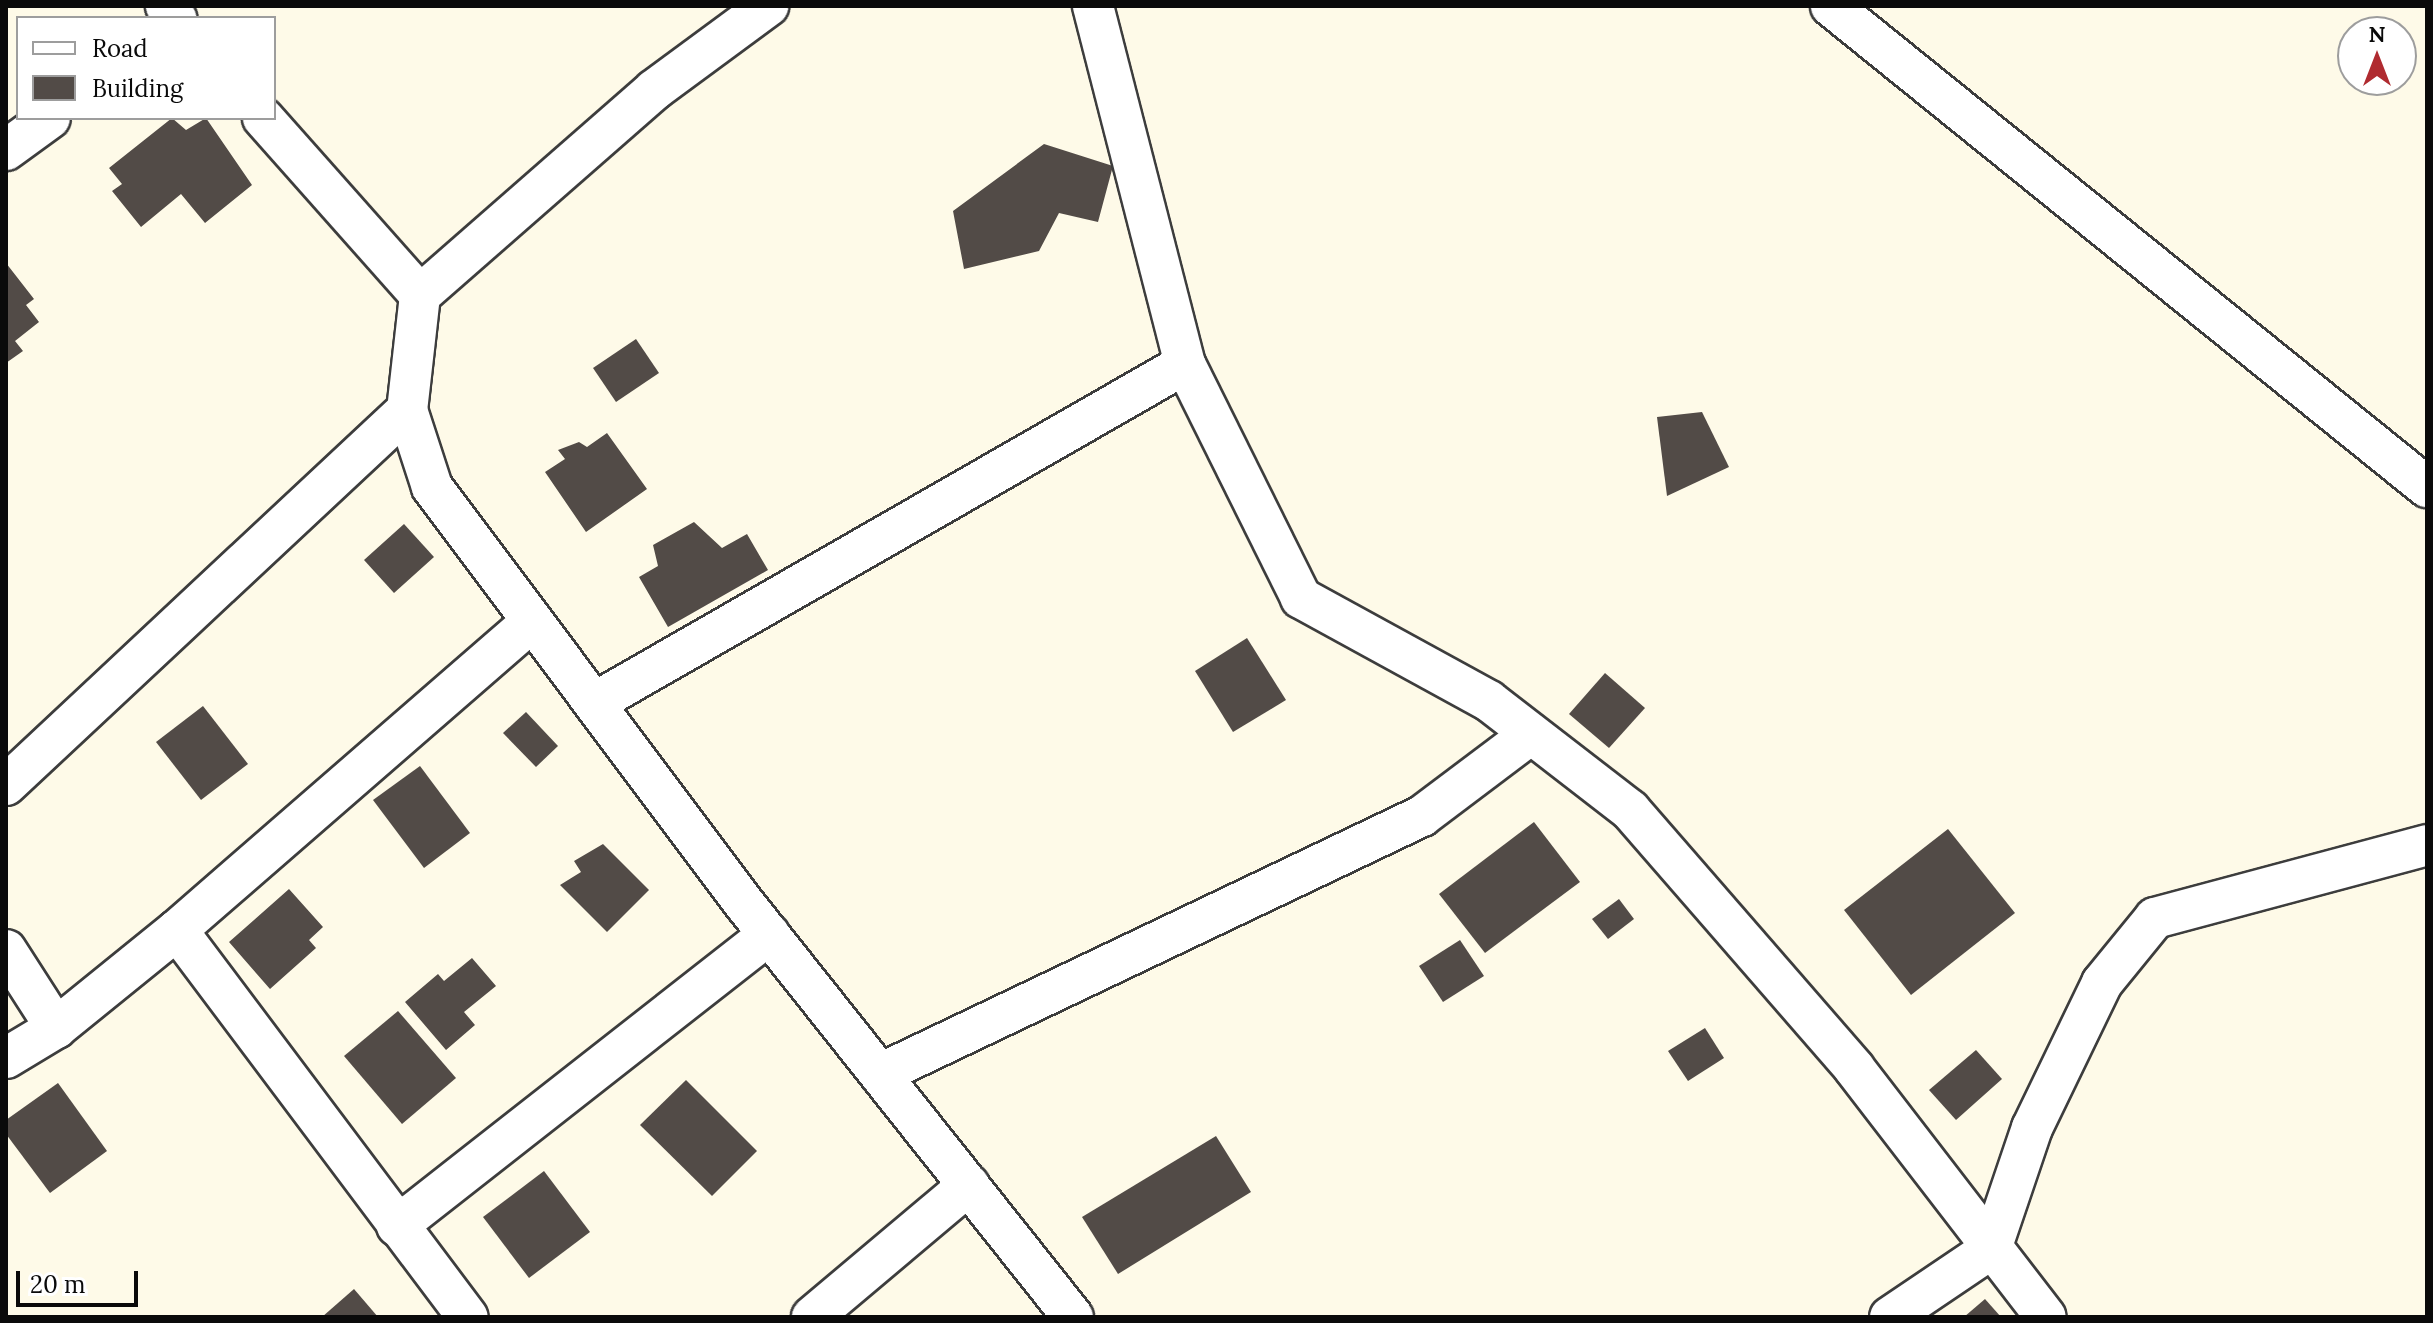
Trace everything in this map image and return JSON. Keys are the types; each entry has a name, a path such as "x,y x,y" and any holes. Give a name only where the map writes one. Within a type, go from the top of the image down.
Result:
{"street":[{"path":"768,6 654,90 420,295 407,410 432,487 769,934 1073,1317"},
{"path":"1093,6 1185,364 1301,598 1489,701 1630,810 1854,1068 2046,1317"},
{"path":"1831,6 2427,487"},
{"path":"6,150 47,120"},
{"path":"265,120 420,295"},
{"path":"594,703 1185,364"},
{"path":"6,785 407,410"},
{"path":"6,1058 56,1028 177,930 533,621"},
{"path":"880,1074 1422,816 1531,734"},
{"path":"1890,1317 1991,1249 2032,1128 2102,983 2155,918 2427,845"},
{"path":"177,930 468,1317"},
{"path":"397,1226 769,934"},
{"path":"6,950 56,1028"},
{"path":"812,1317 969,1185"}],"building":[{"path":"169,120 174,120 186,130 207,120 252,185 205,223 181,194 141,227 112,191 122,184 109,168"},
{"path":"1044,144 1113,166 1098,222 1059,213 1039,251 964,269 953,211"},
{"path":"6,263 34,299 26,305 39,322 15,341 23,351 6,363"},
{"path":"636,339 659,373 616,402 593,368"},
{"path":"1702,412 1729,467 1667,496 1657,417"},
{"path":"607,433 647,489 586,532 545,472 565,459 558,450 579,442 587,447"},
{"path":"694,522 722,548 747,534 768,570 668,627 639,577 658,566 653,545"},
{"path":"404,524 434,557 394,593 364,560"},
{"path":"1247,638 1286,700 1233,732 1195,671"},
{"path":"1605,673 1645,708 1609,748 1569,714"},
{"path":"203,706 248,764 201,800 156,742"},
{"path":"526,712 558,746 536,767 503,733"},
{"path":"420,766 470,833 424,868 373,800"},
{"path":"1534,822 1580,882 1485,953 1439,894"},
{"path":"1948,829 2015,913 1911,995 1844,910"},
{"path":"603,844 649,890 607,932 560,885 581,872 574,861"},
{"path":"289,889 323,927 309,940 316,948 270,989 229,942"},
{"path":"1619,899 1634,919 1608,939 1592,919"},
{"path":"1460,940 1484,976 1443,1002 1419,966"},
{"path":"472,958 496,986 464,1012 475,1025 446,1050 405,1002 438,974 444,981"},
{"path":"398,1011 456,1078 402,1124 344,1056"},
{"path":"1705,1028 1724,1058 1688,1081 1668,1051"},
{"path":"1976,1050 2002,1079 1956,1120 1929,1090"},
{"path":"686,1080 757,1151 712,1196 640,1125"},
{"path":"58,1083 107,1151 50,1193 6,1134 6,1120"},
{"path":"1216,1136 1251,1192 1118,1274 1082,1217"},
{"path":"544,1171 590,1232 529,1278 483,1217"},
{"path":"354,1289 378,1317 322,1317"},
{"path":"1985,1299 2001,1317 1964,1317"}]}
